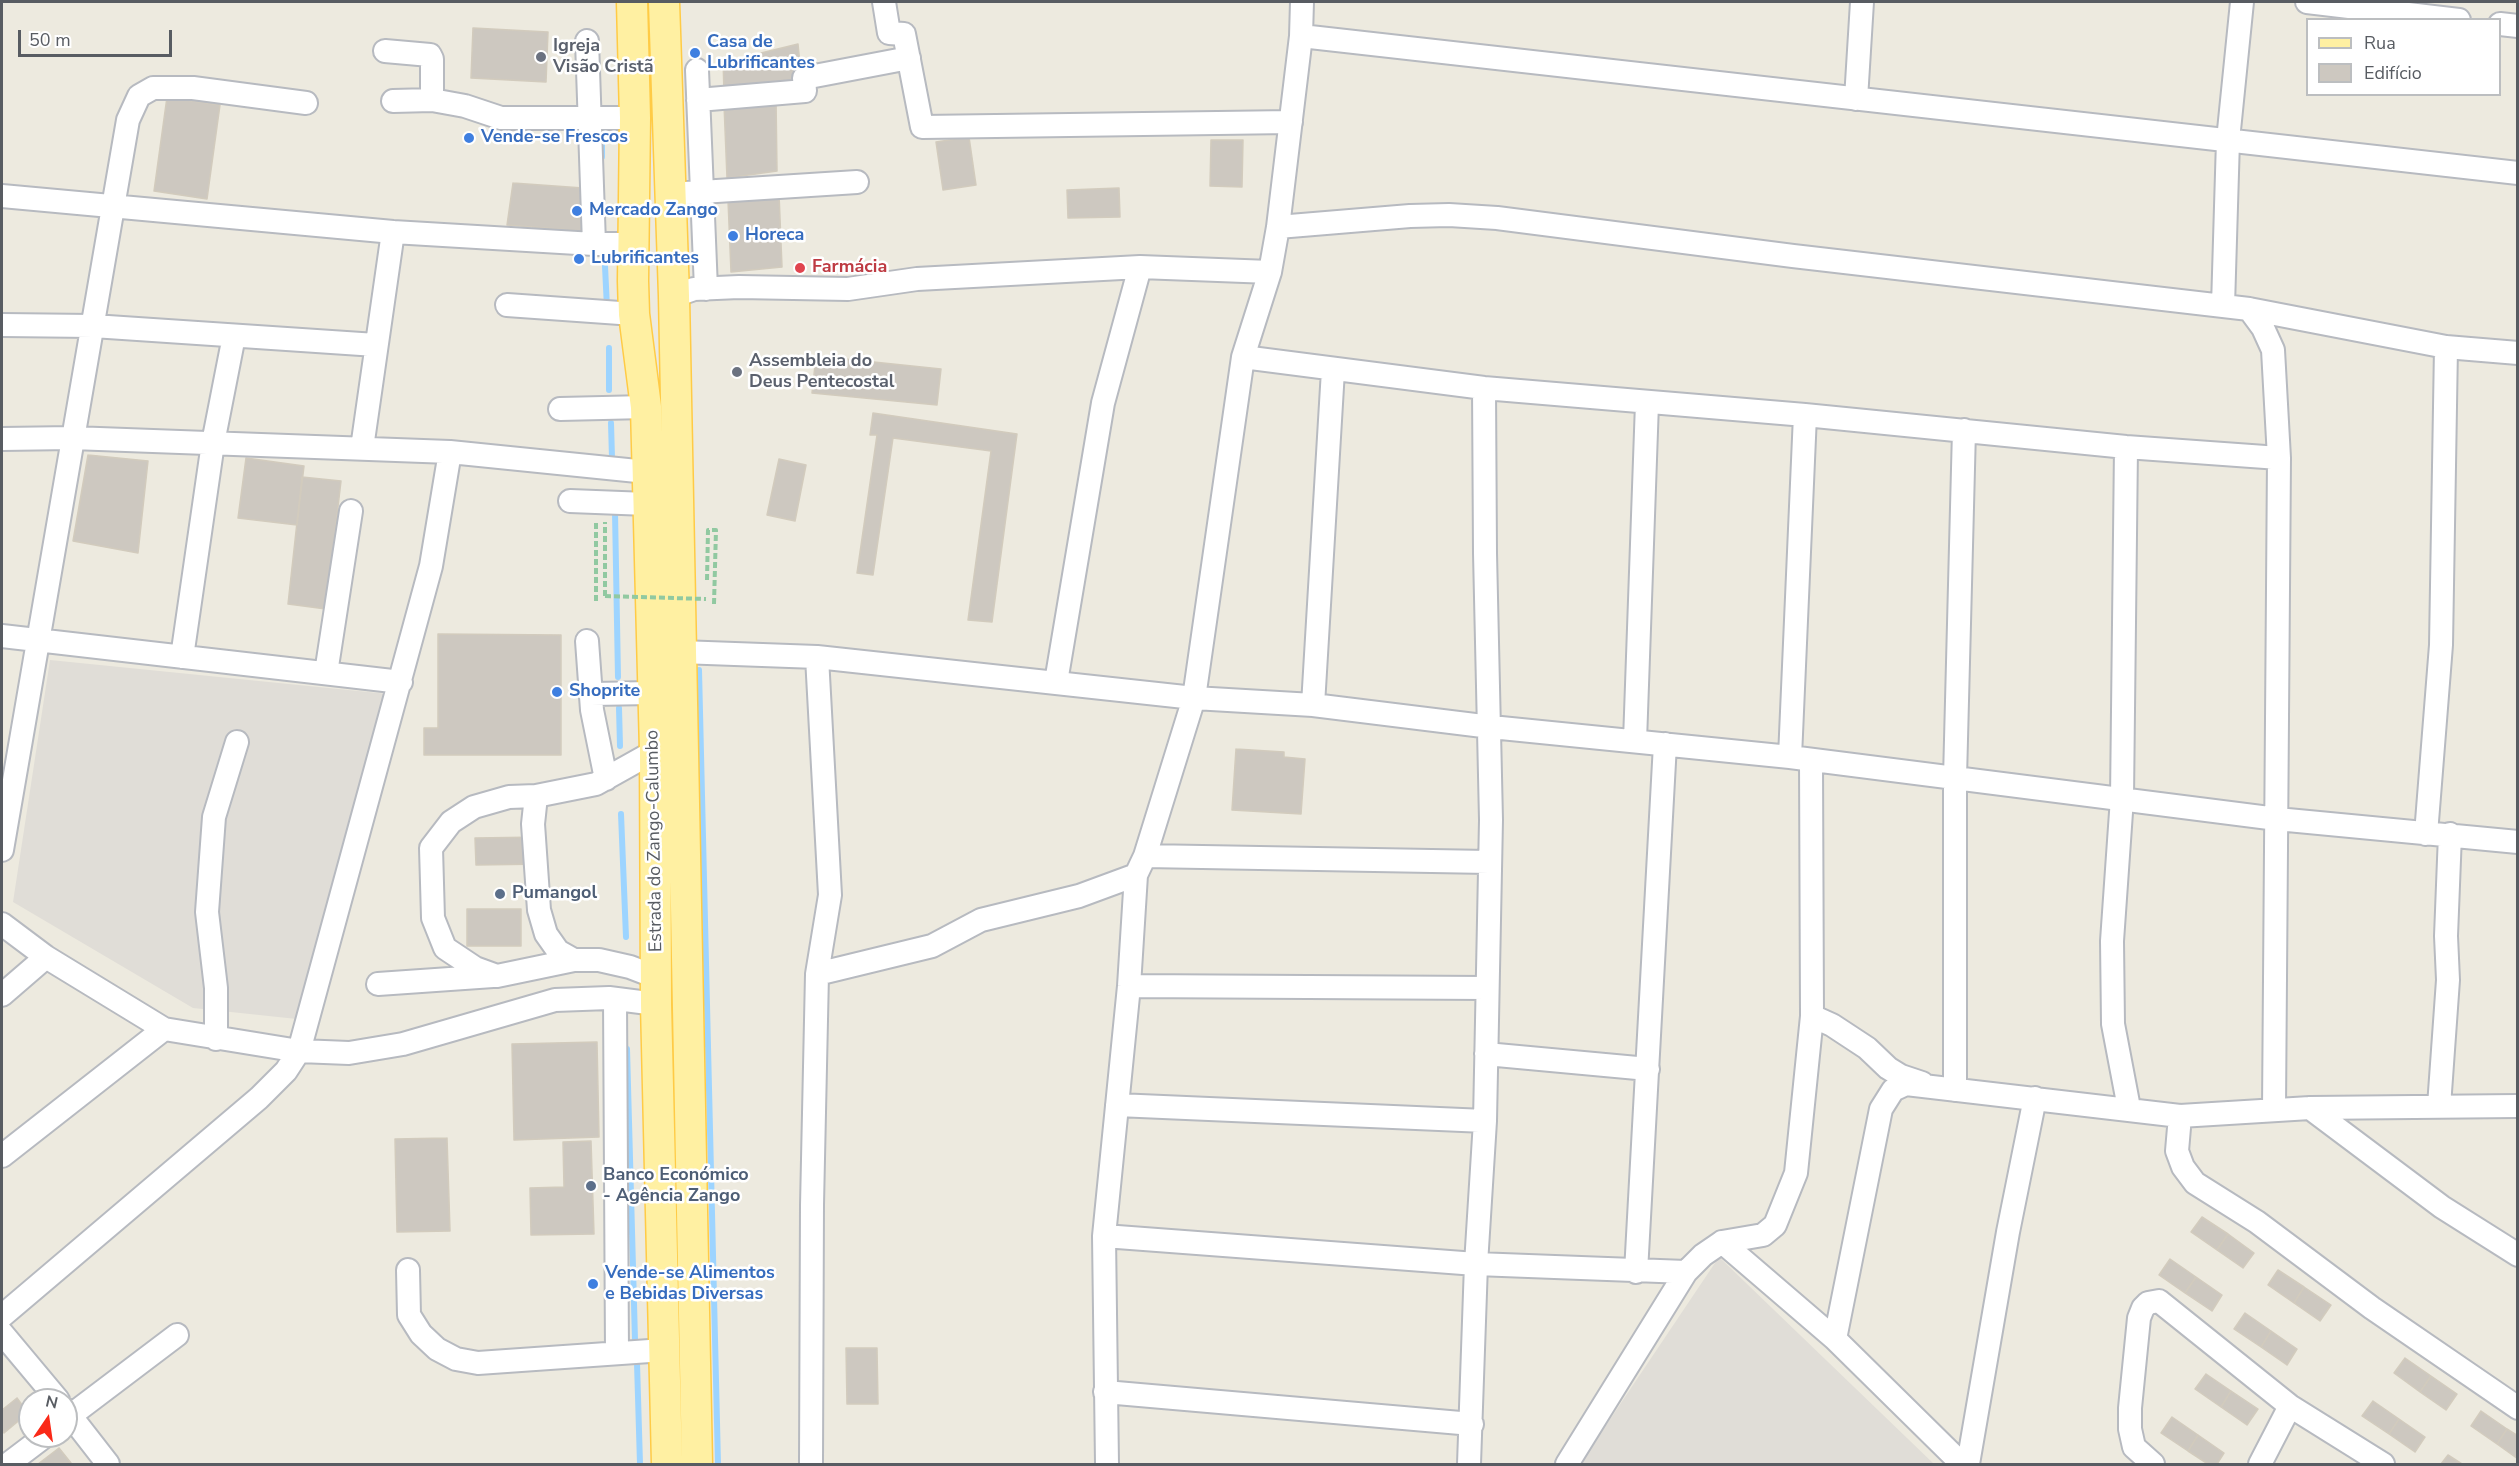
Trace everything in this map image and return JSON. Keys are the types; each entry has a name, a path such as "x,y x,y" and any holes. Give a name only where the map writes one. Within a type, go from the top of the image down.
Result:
{"main road":[{"name":"Estrada do Zango-Calumbo","path":"632,2 635,118 634,314 646,407 655,751 656,990 667,1464"},
{"name":"Estrada do Zango-Calumbo","path":"664,2 674,296 697,1464"}],"street":[{"path":"884,2 889,33 904,34 922,128 1291,122"},
{"path":"1107,1464 1104,1236 1140,865 1194,698 1243,357 1270,272 1278,227 1301,36 1302,2"},
{"path":"1856,99 1862,2"},
{"path":"2223,306 2228,140 2242,2"},
{"path":"2307,2 2442,18"},
{"path":"2501,24 2517,26"},
{"path":"1301,36 2517,173"},
{"path":"587,41 594,244"},
{"path":"385,51 430,56 432,59 432,100"},
{"path":"698,100 805,91 804,78 909,58"},
{"path":"697,70 706,289"},
{"path":"2,850 128,120 138,96 153,88 193,88 306,103"},
{"path":"393,101 432,100 465,106 501,118 635,118"},
{"path":"670,194 857,182"},
{"path":"2,196 393,232 594,244 634,244"},
{"path":"1278,227 1410,216 1449,215 1497,218 1793,256 2249,309 2446,347 2517,354"},
{"path":"362,448 393,232"},
{"path":"674,296 694,289 748,287 848,290 917,279 1140,267 1270,272"},
{"path":"1056,682 1103,403 1140,267"},
{"path":"507,305 634,314"},
{"path":"2249,309 2263,328 2273,350 2279,458 2274,1109"},
{"path":"2,325 93,326 376,345"},
{"path":"182,657 213,443 234,336"},
{"path":"2426,834 2441,645 2446,347"},
{"path":"1243,357 1333,370 1647,403 1804,415 2126,447 2279,458"},
{"path":"1313,705 1324,487 1333,370"},
{"path":"1469,1464 1476,1264 1485,1121 1491,727 1485,554 1484,387"},
{"path":"1635,741 1647,403"},
{"path":"560,409 646,407"},
{"path":"1567,1464 1686,1272 1722,1242 1764,1235 1774,1225 1796,1173 1812,1016 1801,759 1804,415"},
{"path":"1944,1089 1964,430"},
{"path":"2,439 72,438 450,452 646,472"},
{"path":"2126,447 2122,798 2112,941 2113,1012 2117,1049 2129,1108"},
{"path":"2,1316 259,1098 286,1071 299,1051 431,566 450,452"},
{"path":"570,501 647,504"},
{"path":"326,674 351,511"},
{"path":"2,636 401,682"},
{"path":"587,640 591,694 606,779"},
{"path":"680,652 817,657 1194,698 1313,705 1491,727 1801,759 2277,819 2517,842"},
{"path":"812,1464 812,1205 816,974 830,896 817,657"},
{"path":"591,694 653,693"},
{"path":"216,1039 216,988 207,912 214,817 237,742"},
{"path":"1636,1272 1665,744"},
{"path":"497,976 475,968 445,948 433,918 431,848 451,822 474,807 509,797 536,796 596,784 655,751"},
{"path":"536,796 533,824 539,910 546,934 558,951 574,960"},
{"path":"2439,1106 2448,980 2446,936 2450,834"},
{"path":"816,974 932,946 981,920 1080,896 1140,865 1489,862"},
{"path":"2,924 46,957 164,1029 299,1051 349,1053 403,1044 555,1000 584,997 615,999 656,990"},
{"path":"2,995 46,957"},
{"path":"378,984 497,976 574,960 599,960 630,967 656,990"},
{"path":"1129,986 1487,988"},
{"path":"615,999 617,1353"},
{"path":"1812,1016 1832,1025 1867,1048 1888,1068 1901,1076 1944,1089"},
{"path":"2,1156 164,1029"},
{"path":"1486,1054 1648,1069"},
{"path":"1835,1339 1881,1109 1893,1090 1906,1084 2129,1108 2180,1116 2274,1109 2517,1106"},
{"path":"1968,1464 2008,1232 2035,1098"},
{"path":"1117,1105 1485,1121"},
{"path":"2310,1108 2442,1208 2517,1256"},
{"path":"2180,1116 2177,1151 2183,1167 2195,1183 2257,1222 2372,1308 2517,1408"},
{"path":"1104,1236 1476,1264 1636,1272 1686,1272"},
{"path":"1722,1242 1835,1339 1962,1464"},
{"path":"408,1270 409,1315 421,1334 437,1349 456,1359 478,1363 664,1350"},
{"path":"2154,1464 2134,1447 2130,1429 2130,1408 2139,1318 2148,1303 2159,1300 2290,1406 2383,1464"},
{"path":"2,1334 46,1388"},
{"path":"78,1402 177,1335"},
{"path":"1105,1392 1472,1425"},
{"path":"2260,1464 2290,1406"},
{"path":"78,1427 108,1464"},
{"path":"8,1464 29,1448"}],"path":[{"path":"596,603 596,522 605,522 605,596 706,599 708,530 716,530 714,604"}],"shaded area":[{"path":"50,660 388,694 297,1019 193,1008 13,902"},
{"path":"1719,1257 1934,1464 1580,1464"}],"building":[{"path":"473,28 548,32 546,82 471,78"},
{"path":"798,44 802,85 724,93 723,59 757,58 757,54"},
{"path":"167,97 220,105 207,199 154,191"},
{"path":"776,98 777,171 727,178 724,104"},
{"path":"969,137 976,185 943,190 936,142"},
{"path":"1211,140 1243,140 1242,187 1210,186"},
{"path":"513,183 583,188 583,231 507,225"},
{"path":"1119,188 1120,217 1068,218 1067,190"},
{"path":"779,194 782,267 731,272 728,200"},
{"path":"816,356 941,369 937,405 812,393"},
{"path":"873,413 1017,434 992,622 968,620 991,451 893,438 873,575 857,573 877,435 870,435"},
{"path":"88,455 148,461 138,553 73,541"},
{"path":"246,458 304,466 297,525 238,518"},
{"path":"779,459 806,465 795,521 767,515"},
{"path":"302,477 341,481 326,609 288,604"},
{"path":"438,634 561,635 561,755 424,755 424,728 438,728"},
{"path":"1236,749 1284,752 1284,757 1305,759 1301,814 1232,810"},
{"path":"542,837 543,864 476,865 475,838"},
{"path":"467,909 521,909 521,946 467,946"},
{"path":"597,1042 599,1137 514,1140 512,1044"},
{"path":"447,1138 450,1231 397,1232 395,1139"},
{"path":"591,1141 594,1234 531,1235 530,1188 564,1187 563,1142"},
{"path":"2202,1217 2228,1234 2217,1250 2191,1232"},
{"path":"2228,1234 2254,1253 2243,1268 2217,1250"},
{"path":"2170,1259 2196,1277 2185,1293 2159,1275"},
{"path":"2278,1270 2304,1287 2294,1303 2268,1285"},
{"path":"2196,1277 2222,1295 2212,1311 2185,1293"},
{"path":"2304,1287 2331,1305 2320,1321 2294,1303"},
{"path":"2245,1313 2271,1331 2261,1347 2234,1329"},
{"path":"2271,1331 2297,1349 2287,1365 2261,1347"},
{"path":"846,1348 877,1348 878,1404 847,1404"},
{"path":"2405,1358 2431,1376 2420,1392 2394,1373"},
{"path":"2206,1374 2231,1391 2221,1407 2195,1389"},
{"path":"2431,1376 2457,1394 2446,1410 2420,1392"},
{"path":"2231,1391 2258,1409 2247,1425 2221,1407"},
{"path":"18,1399 18,1421 4,1433 2,1430 2,1410"},
{"path":"2373,1401 2399,1419 2389,1434 2362,1416"},
{"path":"2481,1411 2507,1429 2497,1444 2471,1426"},
{"path":"2172,1417 2198,1435 2188,1451 2161,1433"},
{"path":"2399,1419 2425,1437 2415,1452 2389,1434"},
{"path":"2507,1429 2518,1436 2518,1459 2497,1444"},
{"path":"2198,1435 2224,1453 2217,1464 2208,1464 2188,1451"},
{"path":"59,1448 71,1463 38,1464"},
{"path":"2448,1455 2462,1464 2441,1464"}],"waterway":[{"path":"602,127 602,157"},
{"path":"605,266 607,308"},
{"path":"609,348 609,390"},
{"path":"611,423 612,458"},
{"path":"615,512 618,677"},
{"path":"699,670 718,1464"},
{"path":"619,708 620,746"},
{"path":"621,814 626,937"},
{"path":"627,1049 635,1340"},
{"path":"637,1363 640,1464"}],"place":[{"name":"Casa de Lubrificantes","path":"695,53"},
{"name":"Igreja Visão Cristã","path":"541,57"},
{"name":"Vende-se Frescos","path":"469,138"},
{"name":"Mercado Zango","path":"577,211"},
{"name":"Horeca","path":"733,236"},
{"name":"Lubrificantes","path":"579,259"},
{"name":"Farmácia","path":"800,268"},
{"name":"Assembleia do Deus Pentecostal","path":"737,372"},
{"name":"Shoprite","path":"557,692"},
{"name":"Pumangol","path":"500,894"},
{"name":"Banco Económico - Agência Zango","path":"591,1186"},
{"name":"Vende-se Alimentos e Bebidas Diversas","path":"593,1284"}]}
